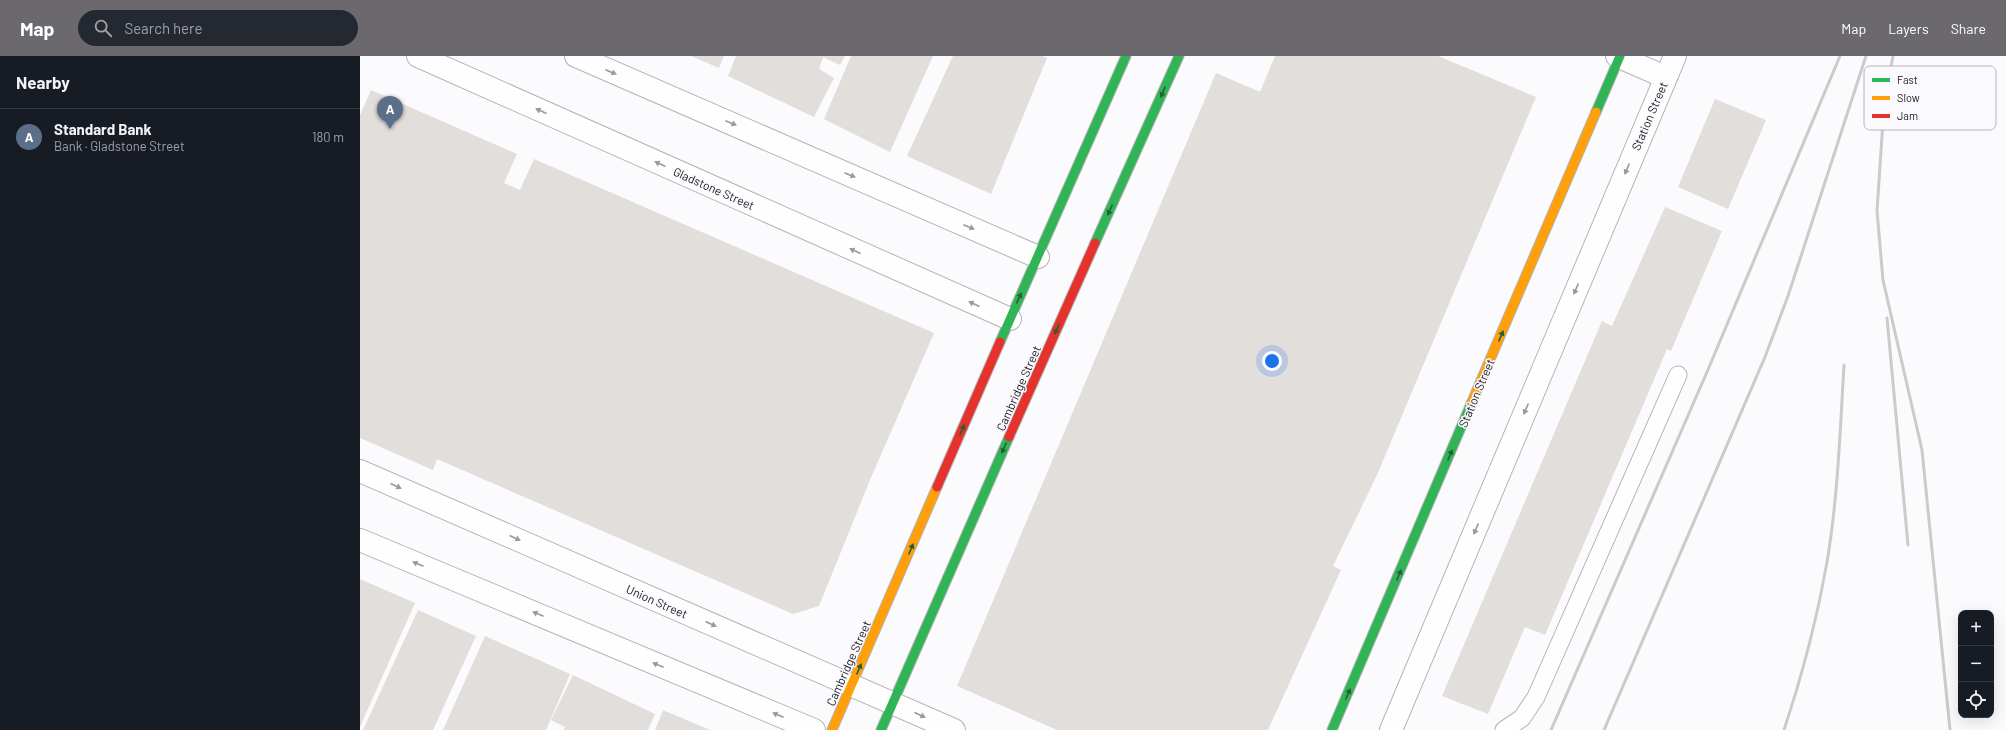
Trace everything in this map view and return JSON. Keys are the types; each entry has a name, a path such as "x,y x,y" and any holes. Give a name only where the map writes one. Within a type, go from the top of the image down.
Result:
{"street":[{"name":"Gladstone Street","path":"418,56 1010,319"},
{"path":"576,56 1038,257"},
{"name":"Cambridge Street","path":"832,730 1126,56"},
{"name":"Cambridge Street","path":"881,730 1179,56"},
{"path":"1619,56 1665,77"},
{"name":"Station Street","path":"1332,730 1619,56"},
{"name":"Station Street","path":"1396,728 1675,56"},
{"name":"Union Street","path":"360,471 954,730"},
{"path":"360,540 814,730"}],"lane":[{"path":"1504,730 1522,718 1536,697 1678,375"}],"building":[{"path":"691,56 724,56 719,68"},
{"path":"736,56 845,56 840,65 823,57 819,69 834,78 814,117 728,76"},
{"path":"851,56 933,56 890,152 824,119"},
{"path":"953,56 1042,56 1047,58 991,194 907,156"},
{"path":"1275,56 1438,56 1536,97 1377,475 1333,566 1341,570 1268,730 1057,730 957,686 1216,73 1260,92"},
{"path":"371,90 517,154 504,183 520,190 534,159 934,333 870,480 819,606 793,614 437,459 433,470 360,438 360,115"},
{"path":"1715,99 1766,120 1728,209 1678,187"},
{"path":"1665,207 1722,231 1671,351 1667,349 1545,635 1525,627 1488,714 1442,696 1602,321 1612,326"},
{"path":"360,579 415,603 360,727"},
{"path":"418,610 476,636 433,730 363,730"},
{"path":"485,636 570,674 546,730 443,730"},
{"path":"573,675 655,714 648,730 564,730 565,727 551,720"},
{"path":"663,710 710,730 655,730"}],"railway":[{"path":"1551,730 1707,372 1840,56"},
{"path":"1604,730 1765,357 1788,296 1866,56"},
{"path":"1891,66 1893,56"},
{"path":"1882,130 1877,211 1883,280 1922,450 1950,730"},
{"path":"1887,318 1908,545"},
{"path":"1784,730 1797,689 1819,605 1831,538 1840,439 1844,365"}],"traffic: fast":[{"path":"1000,342 1126,56"},
{"path":"1095,243 1179,56"},
{"path":"1596,112 1620,56"},
{"path":"1332,730 1471,404"},
{"path":"881,730 1009,437"}],"traffic: slow":[{"path":"1471,404 1596,112"},
{"path":"832,730 937,487"}],"traffic: jam":[{"path":"1009,437 1095,243"},
{"path":"937,487 1000,342"}],"place":[{"name":"Standard Bank","path":"390,129"}]}
